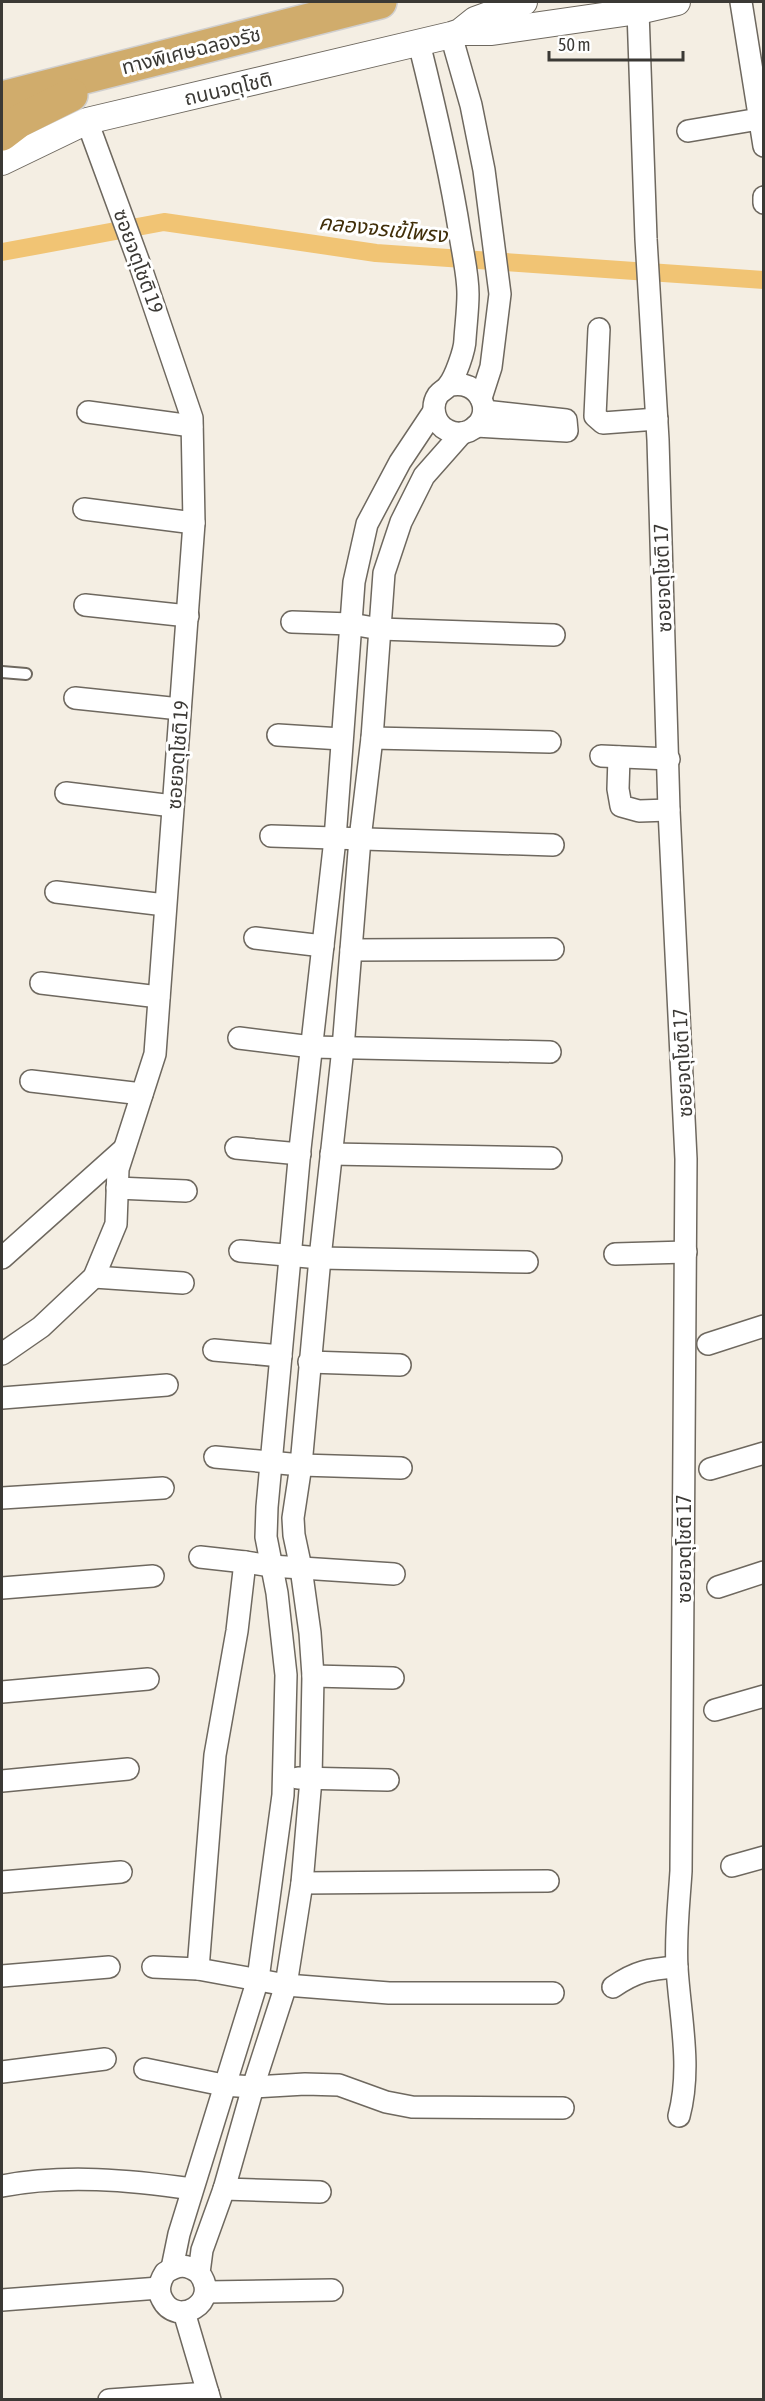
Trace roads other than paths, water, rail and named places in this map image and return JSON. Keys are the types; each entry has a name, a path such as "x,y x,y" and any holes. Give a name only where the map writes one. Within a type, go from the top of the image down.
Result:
{"highway":[{"name":"ทางพิเศษฉลองรัช","path":"2,98 380,2"},
{"path":"2,134 19,121 126,67"}],"street":[{"name":"ถนนจตุโชติ","path":"456,34 475,20 524,2"},
{"name":"ถนนจตุโชติ","path":"2,162 87,121 456,34 492,32 638,11 677,2"},
{"path":"741,2 759,94 759,119 764,146"},
{"name":"ซอยจตุโชติ 17","path":"638,11 646,239 657,419 669,810 686,1159 681,1871 677,1928 677,1967 685,2055 679,2116"},
{"path":"332,2290 203,2282 191,2267 182,2265 172,2268 161,2280 159,2288 160,2296 169,2308 184,2312 198,2306 203,2282 202,2250 224,2189 253,2087 286,1985 302,1883 311,1779 313,1676 293,1518 301,1465 309,1362 343,1048 360,839 372,738 384,573 400,522 424,476 476,417 491,367 500,294 484,170 456,34"},
{"path":"172,2268 178,2234 258,1979 283,1795 286,1675 277,1593 266,1538 267,1507 300,1154 335,839 354,582 367,524 400,462 434,411 437,396 448,386 465,348 467,281 448,161 419,43"},
{"path":"688,131 759,119"},
{"name":"ซอยจตุโชติ 19","path":"2,1354 41,1327 94,1277 116,1224 118,1169 155,1054 188,616 194,524 192,418 173,358 87,121"},
{"path":"764,197 764,203"},
{"path":"599,329 595,416 603,423 657,419"},
{"path":"448,386 456,384 471,387 476,417"},
{"path":"434,411 436,419 447,430 476,417"},
{"path":"88,412 192,426"},
{"path":"84,509 194,524"},
{"path":"85,605 188,616"},
{"path":"292,622 351,624 380,629 554,635"},
{"path":"75,698 180,709"},
{"path":"278,735 341,739"},
{"path":"372,738 550,742"},
{"path":"669,759 610,757 621,806 639,811 669,810"},
{"path":"66,793 173,806"},
{"path":"271,836 554,845"},
{"path":"56,892 165,905"},
{"path":"255,938 323,946"},
{"path":"351,951 553,949"},
{"path":"41,983 159,997"},
{"path":"239,1038 312,1047 550,1052"},
{"path":"31,1081 142,1094"},
{"path":"236,1148 300,1154"},
{"path":"2,1258 125,1149"},
{"path":"331,1154 551,1158"},
{"path":"117,1188 186,1191"},
{"path":"240,1251 320,1258 527,1262"},
{"path":"615,1254 686,1252"},
{"path":"94,1277 183,1283"},
{"path":"708,1344 764,1326"},
{"path":"214,1350 280,1356"},
{"path":"309,1362 400,1365"},
{"path":"2,1398 167,1385"},
{"path":"711,1469 764,1453"},
{"path":"215,1457 301,1465 400,1468"},
{"path":"2,1498 163,1488"},
{"path":"200,1557 271,1566 394,1574"},
{"path":"198,1969 215,1755 237,1631 245,1562"},
{"path":"718,1587 764,1572"},
{"path":"2,1588 153,1576"},
{"path":"313,1676 393,1678"},
{"path":"2,1692 148,1679"},
{"path":"715,1710 764,1696"},
{"path":"2,1781 128,1769"},
{"path":"284,1777 388,1780"},
{"path":"732,1866 764,1857"},
{"path":"2,1882 121,1872"},
{"path":"302,1883 548,1881"},
{"path":"2,1976 109,1967"},
{"path":"153,1967 198,1969 286,1985 389,1993 554,1993"},
{"path":"613,1987 630,1975 646,1969 677,1967"},
{"path":"2,2072 105,2059"},
{"path":"145,2069 223,2085 253,2087 339,2085 386,2102 412,2108 562,2108"},
{"path":"2,2186 70,2180 127,2181 192,2189"},
{"path":"224,2189 320,2192"},
{"path":"2,2300 159,2288"},
{"path":"110,2400 209,2396 184,2312"}],"lane":[{"path":"2,672 26,674"}],"waterway":[{"name":"คลองจรเข้โพรง","path":"2,252 164,222 376,253 764,280"}]}
